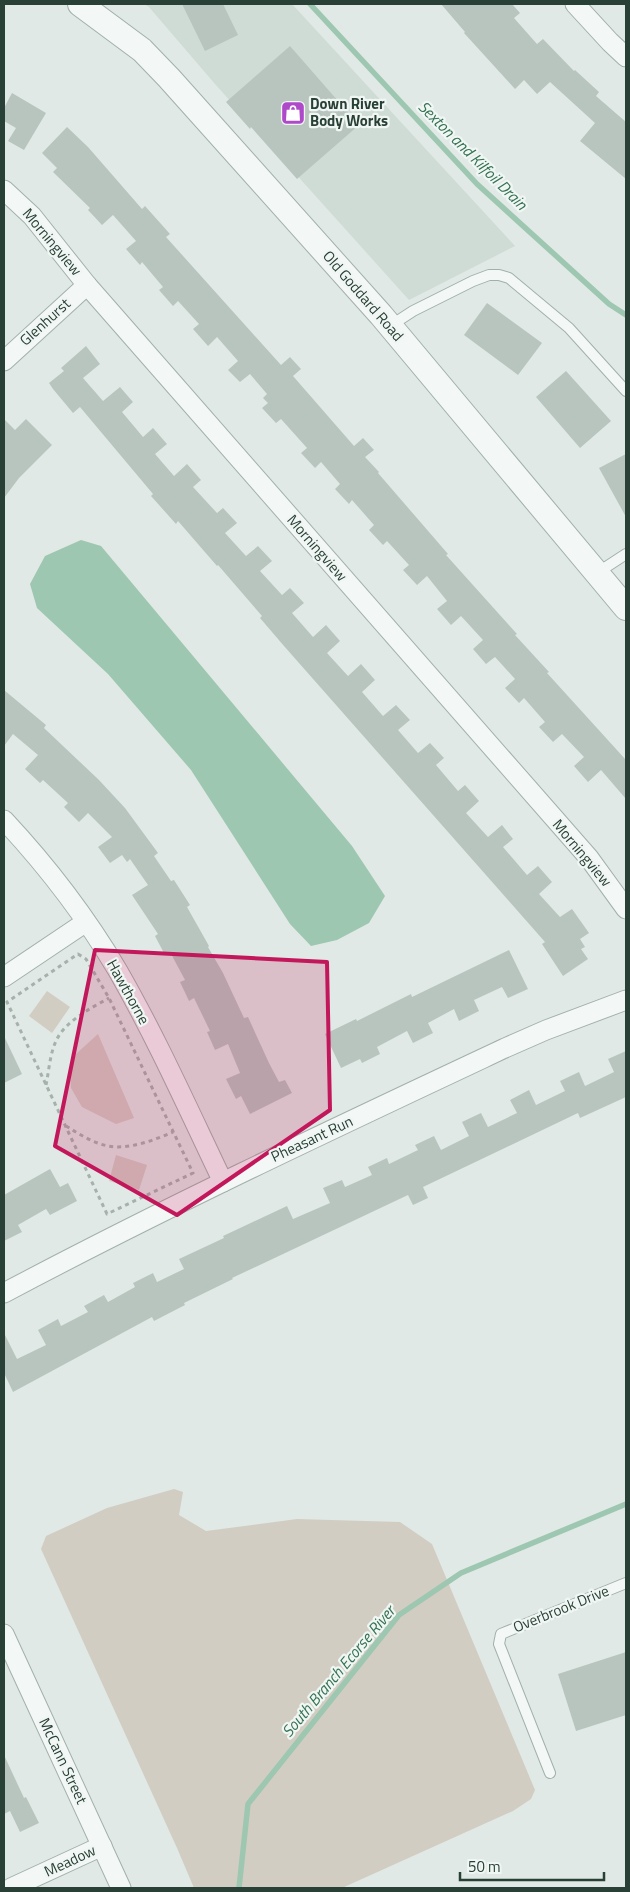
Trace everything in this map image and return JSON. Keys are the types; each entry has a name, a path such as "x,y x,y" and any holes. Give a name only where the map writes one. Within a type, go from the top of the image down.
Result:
{"street":[{"name":"Old Goddard Road","path":"80,4 142,50 390,326 626,608"},
{"path":"575,4 610,42 626,56"},
{"name":"Morningview","path":"4,190 32,216 87,284 589,858 626,909"},
{"name":"Glenhurst","path":"4,361 87,284"},
{"name":"Hawthorne","path":"4,820 56,880 117,970 137,1006 223,1182"},
{"path":"4,977 86,922"},
{"name":"Pheasant Run","path":"4,1293 96,1244 505,1048 546,1030 626,1000"},
{"name":"McCann Street","path":"4,1634 121,1888"},
{"name":"Meadow","path":"11,1888 102,1846"}],"lane":[{"path":"390,326 413,311 473,281 490,275 499,275 509,278 570,328 626,391"},
{"path":"597,573 626,554"},
{"name":"Overbrook Drive","path":"550,1773 499,1644 501,1634 626,1583"}],"path":[{"path":"78,954 86,959 109,998 193,1173 107,1214 46,1086 7,1002 78,954"},
{"path":"46,1086 57,1039 72,1022 109,998"},
{"path":"65,1126 88,1139 109,1147 145,1142 173,1132"}],"highlighted area":[{"path":"95,950 327,962 330,1110 177,1215 55,1146"}],"shaded area":[{"path":"144,4 292,4 515,246 409,300 215,84 149,7"},
{"path":"81,540 101,546 352,846 385,896 369,923 337,940 311,946 290,924 191,770 108,674 37,608 30,584 45,556"},
{"path":"47,991 70,1007 52,1033 29,1016"},
{"path":"98,1034 134,1118 116,1124 82,1107 71,1088 70,1071 76,1054"},
{"path":"116,1155 147,1165 139,1190 109,1181"},
{"path":"174,1489 183,1492 179,1515 206,1531 297,1519 400,1522 432,1544 535,1790 531,1799 513,1811 342,1888 194,1888 41,1549 46,1536 107,1508"}],"building":[{"path":"182,4 223,4 238,35 205,51"},
{"path":"441,4 512,4 520,13 514,18 537,44 543,39 574,71 599,92 596,96 626,122 626,179 580,141 595,123 550,82 537,94 524,80 515,89 464,33"},
{"name":"Down River Body Works","path":"290,46 359,125 297,179 226,102"},
{"path":"12,93 46,113 24,150 8,141 16,128 4,121 4,108"},
{"path":"67,127 88,147 142,209 145,206 170,234 166,237 281,365 290,357 301,369 293,376 354,446 363,438 374,450 365,457 378,473 448,554 446,555 517,634 515,635 549,672 547,673 626,760 626,799 601,770 588,782 574,766 584,757 562,734 553,742 539,727 545,722 524,698 519,703 505,688 515,679 495,657 486,664 473,649 483,640 461,616 451,625 437,609 447,601 427,576 417,585 403,570 409,565 387,541 383,545 369,530 374,525 352,500 349,504 335,489 340,484 321,462 315,468 301,453 307,448 281,419 276,423 262,408 268,403 263,398 267,394 250,374 240,382 228,370 238,361 217,337 208,346 193,329 199,324 178,301 173,306 159,290 163,287 142,262 140,265 126,249 136,241 113,215 102,225 88,210 90,208 53,172 57,168 42,153"},
{"path":"487,303 542,343 518,375 464,335"},
{"path":"86,346 100,364 83,378 103,401 120,387 133,402 122,412 143,437 153,428 167,444 155,454 174,476 187,464 201,480 193,487 217,513 223,508 237,523 225,533 246,556 258,546 272,561 260,571 282,595 290,588 304,603 292,613 313,637 326,625 340,641 327,653 348,676 361,664 375,680 362,692 383,716 396,705 410,720 398,730 418,753 430,743 444,758 436,765 458,791 465,785 479,801 466,813 488,837 502,825 513,839 503,847 527,875 538,866 552,882 539,894 560,917 572,909 589,933 580,939 585,947 581,949 588,959 563,976 542,944 545,942 284,646 260,618 262,616 218,565 178,521 176,524 151,496 153,494 80,407 73,413 53,389 49,383 64,371 61,368"},
{"path":"566,371 611,421 580,448 536,397"},
{"path":"4,419 15,430 26,419 52,445 19,478 4,498"},
{"path":"626,454 626,517 599,468"},
{"path":"4,690 46,725 44,728 99,780 125,808 158,853 154,856 171,881 174,880 190,905 187,907 223,973 244,1018 248,1017 279,1082 285,1080 292,1093 250,1114 241,1096 236,1099 226,1079 240,1073 228,1044 215,1050 207,1032 210,1031 194,998 189,1001 180,982 185,980 170,952 165,955 155,936 158,934 132,895 148,885 130,859 127,862 122,855 110,863 98,847 112,837 88,813 79,822 64,807 68,803 43,780 40,783 25,769 38,755 13,734 4,746"},
{"path":"509,950 528,989 508,998 502,987 474,1000 479,1011 459,1021 454,1009 428,1023 433,1033 413,1043 407,1031 377,1047 380,1054 362,1063 360,1059 341,1068 325,1034 356,1019 357,1021 411,994 412,997"},
{"path":"4,1036 22,1074 4,1083"},
{"path":"626,1051 626,1097 580,1118 578,1113 423,1187 428,1198 413,1205 408,1195 232,1278 154,1321 152,1317 13,1392 4,1373 4,1333 17,1359 46,1345 38,1330 58,1319 61,1326 88,1312 84,1306 104,1295 108,1302 135,1287 133,1283 153,1273 157,1282 184,1269 179,1259 287,1206 293,1219 330,1203 323,1188 342,1180 345,1187 372,1175 368,1167 387,1158 389,1164 418,1150 415,1145 434,1136 441,1150 469,1136 462,1122 481,1113 488,1127 517,1113 510,1100 529,1090 536,1105 565,1091 560,1081 579,1072 585,1086 614,1072 608,1059"},
{"path":"50,1169 60,1187 68,1183 77,1201 50,1215 46,1209 18,1225 22,1232 4,1241 4,1195"},
{"path":"626,1652 626,1715 576,1731 558,1674"},
{"path":"4,1755 24,1798 26,1797 39,1823 20,1832 10,1811 4,1814"}],"waterway":[{"name":"Sexton and Kilfoil Drain","path":"310,4 477,184 609,304 626,315"},
{"name":"South Branch Ecorse River","path":"239,1888 248,1804 399,1615 461,1573 626,1504"}],"place":[{"name":"Down River Body Works","path":"293,113"}]}
